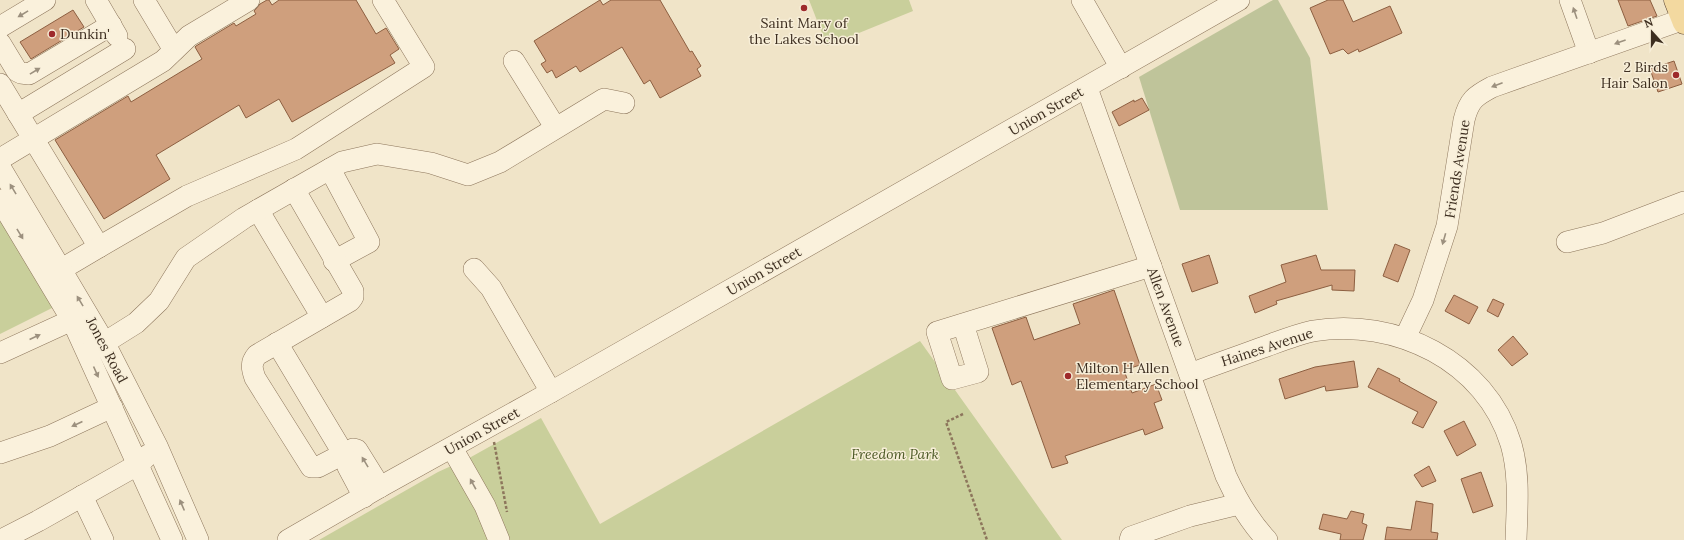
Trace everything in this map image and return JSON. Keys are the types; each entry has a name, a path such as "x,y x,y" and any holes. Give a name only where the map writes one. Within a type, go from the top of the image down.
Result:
{"street":[{"path":"45,0 0,32 17,71 21,74 29,74 111,25"},
{"path":"96,0 140,75"},
{"path":"144,0 174,50"},
{"path":"0,159 163,61 189,36 249,0"},
{"path":"54,274 187,196 296,149 424,67 383,0"},
{"path":"1082,0 1121,68"},
{"name":"Union Street","path":"288,540 1087,88 1239,0"},
{"path":"1570,0 1589,53"},
{"name":"Friends Avenue","path":"1405,338 1423,300 1447,226 1464,120 1466,111 1473,98 1480,92 1492,87 1589,53 1682,15"},
{"path":"18,114 125,49"},
{"path":"514,61 555,127"},
{"path":"0,84 98,247"},
{"name":"Allen Avenue","path":"1087,88 1216,448 1239,504 1248,518 1268,540"},
{"path":"96,348 136,323 159,302 186,258 244,218 342,162 377,154 431,163 468,175 500,162 555,127 604,99 624,103"},
{"name":"Jones Road","path":"0,167 54,274 96,348 157,446 198,540"},
{"path":"330,169 369,242 334,261"},
{"path":"294,189 334,261 353,291 354,297 350,301 257,355 252,360 252,367 255,378 311,467 318,467 343,453 353,449 357,450 372,492"},
{"name":"Jones Road","path":"0,200 54,274 72,320 96,348 112,408 139,464 172,540"},
{"path":"1567,242 1603,233 1684,202"},
{"path":"258,210 322,317"},
{"path":"963,324 1151,266"},
{"path":"474,269 491,288 551,392"},
{"path":"0,353 72,320"},
{"name":"Haines Avenue","path":"1190,374 1297,335 1328,329 1359,329 1390,334 1405,338 1448,358 1458,366 1486,395 1500,418 1510,442 1518,481 1516,540"},
{"path":"278,343 343,453"},
{"path":"0,453 50,436 112,408"},
{"path":"1,540 139,464 157,446"},
{"path":"452,448 485,506 499,540"},
{"path":"82,496 102,540"},
{"path":"1130,540 1131,537 1190,516 1239,504"}],"path":[{"path":"963,414 946,422 988,540"},
{"path":"494,442 508,512"}],"green space":[{"path":"809,0 909,0 913,11 827,46"},
{"path":"1273,0 1278,0 1310,58 1328,210 1180,210 1139,77"},
{"path":"0,188 66,301 0,334"},
{"name":"Freedom Park","path":"920,341 1062,540 319,540 438,472 471,457 541,418 600,524"}],"building":[{"path":"269,0 272,5 279,0 356,0 376,34 386,28 399,49 390,55 395,63 292,122 279,99 246,118 239,105 156,155 170,179 104,219 55,140 128,96 131,102 202,59 195,47 196,46 234,23 236,26 256,14 254,11 260,4"},
{"path":"600,0 603,5 611,0 660,0 690,52 692,51 701,66 697,69 701,76 660,98 650,80 644,84 622,47 580,72 576,66 556,78 552,70 547,73 541,64 546,61 534,41"},
{"path":"1328,0 1343,0 1353,22 1390,6 1402,33 1359,52 1358,49 1348,54 1343,49 1330,54 1310,8"},
{"path":"1618,0 1650,0 1657,16 1628,26"},
{"name":"Dunkin'","path":"73,10 84,27 31,59 20,42"},
{"path":"1674,61 1682,84 1658,92 1650,69"},
{"path":"1142,98 1149,110 1119,126 1112,112 1134,100 1134,102"},
{"path":"1395,244 1410,250 1398,282 1383,276"},
{"path":"1209,255 1218,283 1192,292 1182,264"},
{"path":"1316,255 1321,270 1355,270 1354,291 1332,290 1332,285 1276,301 1277,304 1255,313 1249,296 1286,282 1281,265"},
{"name":"Milton H Allen Elementary School","path":"1114,290 1140,365 1124,370 1132,393 1156,384 1162,400 1154,403 1163,428 1145,435 1143,429 1065,456 1068,463 1052,468 1021,381 1012,385 992,328 1026,317 1034,340 1080,324 1073,304"},
{"path":"1454,295 1478,307 1469,324 1445,311"},
{"path":"1493,299 1504,304 1498,317 1487,311"},
{"path":"1513,336 1528,354 1512,366 1498,350"},
{"path":"1354,361 1358,387 1326,391 1325,386 1285,399 1279,379 1315,367"},
{"path":"1378,368 1400,379 1399,381 1437,402 1423,428 1412,423 1418,412 1368,387"},
{"path":"1464,421 1476,445 1457,456 1444,431"},
{"path":"1429,466 1436,481 1422,487 1414,475"},
{"path":"1481,472 1493,506 1473,513 1461,479"},
{"path":"1416,501 1433,504 1431,532 1438,533 1437,540 1385,540 1387,527 1411,530"},
{"path":"1351,511 1364,514 1362,523 1367,525 1363,540 1340,540 1341,534 1319,529 1323,514 1347,519"}],"place":[{"name":"Saint Mary of the Lakes School","path":"804,8"},
{"name":"Dunkin'","path":"52,34"},
{"name":"2 Birds Hair Salon","path":"1676,75"},
{"name":"Milton H Allen Elementary School","path":"1068,376"}]}
